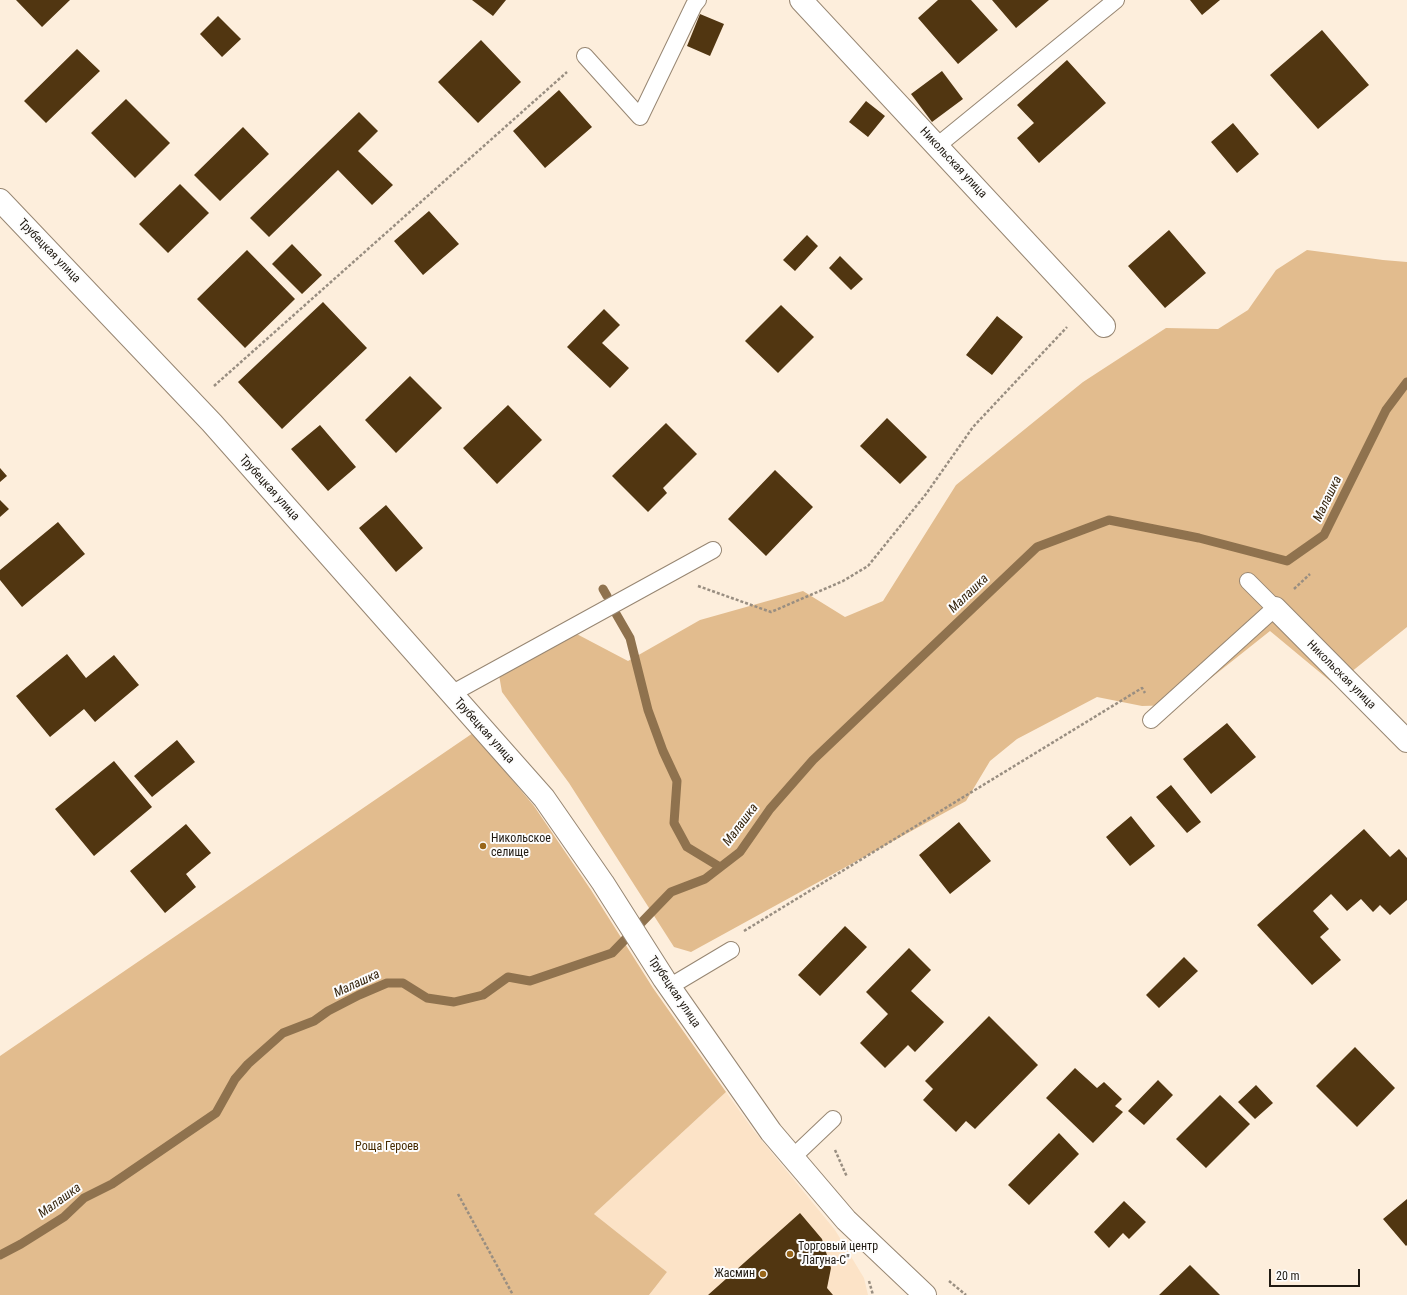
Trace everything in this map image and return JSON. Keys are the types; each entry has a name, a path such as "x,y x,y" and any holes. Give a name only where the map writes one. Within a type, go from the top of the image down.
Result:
{"main road":[{"name":"Никольская улица","path":"801,0 1104,326"},
{"name":"Трубецкая улица","path":"0,200 212,423 544,798 603,883 667,983 771,1132 906,1288 925,1295"},
{"name":"Никольская улица","path":"1275,608 1407,741"}],"lane":[{"path":"585,56 640,117 698,0"},
{"path":"937,146 1116,0"},
{"path":"451,694 713,550"},
{"path":"1155,716 1275,608 1248,581"},
{"path":"667,983 731,950"},
{"path":"793,1157 829,1123"}],"path":[{"path":"210,390 585,56"},
{"path":"667,575 771,612 856,574 868,566 926,494 974,428 1086,307"},
{"path":"743,931 1142,688 1155,716"},
{"path":"829,1123 848,1181"},
{"path":"458,1194 513,1295"}],"shaded area":[{"path":"726,1092 754,1131 835,1230 864,1278 868,1295 649,1295 667,1272 594,1214"}],"green space":[{"path":"1307,250 1407,262 1407,627 1335,685 1270,631 1177,705 1142,706 1097,697 1017,739 990,761 966,801 691,952 674,947 569,783 502,692 499,675 571,631 628,661 700,620 803,591 845,617 883,601 956,485 1083,382 1166,328 1218,329 1248,310 1276,270"},
{"name":"Роща Героев","path":"473,733 534,806 591,890 653,988 726,1092 594,1214 667,1272 649,1295 0,1295 0,1056"}],"building":[{"path":"16,0 70,0 42,27"},
{"path":"472,0 506,0 493,16"},
{"path":"938,0 971,0 998,30 958,64 918,18"},
{"path":"992,0 1049,0 1016,28"},
{"path":"1190,0 1220,0 1202,15"},
{"path":"700,14 724,24 710,56 687,46"},
{"path":"218,16 241,39 222,57 200,34"},
{"path":"1322,30 1369,85 1318,129 1270,75"},
{"path":"481,40 521,82 478,123 438,82"},
{"path":"77,49 100,71 46,123 24,101"},
{"path":"1067,60 1106,103 1039,163 1017,138 1034,123 1017,105"},
{"path":"942,71 963,99 932,122 911,94"},
{"path":"559,90 592,127 545,168 513,131"},
{"path":"126,99 170,143 135,178 91,133"},
{"path":"866,101 885,116 868,137 849,122"},
{"path":"359,112 378,131 358,151 393,185 372,205 338,170 269,237 250,218"},
{"path":"1233,123 1259,154 1237,173 1211,142"},
{"path":"243,127 269,154 220,201 194,175"},
{"path":"180,184 209,213 168,253 139,224"},
{"path":"429,211 459,244 423,275 394,241"},
{"path":"1169,230 1206,273 1165,308 1128,266"},
{"path":"807,235 818,246 795,271 783,260"},
{"path":"292,244 322,275 302,294 272,264"},
{"path":"247,250 295,299 245,348 197,299"},
{"path":"840,256 863,279 851,290 829,268"},
{"path":"323,302 367,348 282,429 238,382"},
{"path":"781,305 814,337 778,373 745,341"},
{"path":"604,309 620,325 602,343 629,368 610,388 567,347"},
{"path":"997,316 1023,337 992,375 966,355"},
{"path":"410,376 442,408 396,453 365,420"},
{"path":"508,405 542,440 497,484 463,448"},
{"path":"887,418 927,457 900,484 860,446"},
{"path":"666,423 697,454 663,488 667,493 648,512 612,476"},
{"path":"320,425 356,467 328,491 291,449"},
{"path":"0,468 7,476 0,482"},
{"path":"775,470 813,507 766,556 728,519"},
{"path":"0,500 9,509 0,517"},
{"path":"386,505 423,548 396,572 359,528"},
{"path":"58,522 85,554 22,607 0,580 0,570"},
{"path":"67,654 86,678 114,655 139,685 95,722 84,709 50,737 16,696"},
{"path":"1227,723 1256,757 1211,794 1183,759"},
{"path":"177,740 195,762 152,797 134,776"},
{"path":"114,761 152,807 94,856 55,809"},
{"path":"1171,785 1201,822 1187,833 1156,797"},
{"path":"1131,816 1155,846 1130,866 1106,837"},
{"path":"959,822 991,861 950,894 919,855"},
{"path":"186,824 211,853 186,874 196,887 165,913 130,871"},
{"path":"1364,829 1390,857 1399,849 1407,858 1407,900 1390,915 1380,905 1373,912 1361,899 1347,911 1331,894 1313,911 1329,929 1320,937 1341,960 1312,985 1257,925"},
{"path":"845,926 867,947 820,996 798,975"},
{"path":"909,948 931,970 911,991 944,1022 915,1052 908,1045 885,1068 860,1043 888,1014 866,992"},
{"path":"1184,957 1198,971 1159,1008 1146,995"},
{"path":"989,1016 1038,1065 975,1129 966,1121 956,1132 923,1100 933,1089 925,1081"},
{"path":"1355,1047 1395,1088 1357,1127 1316,1086"},
{"path":"1075,1068 1097,1088 1104,1082 1122,1099 1115,1106 1123,1112 1093,1143 1046,1098"},
{"path":"1158,1080 1173,1095 1144,1125 1128,1111"},
{"path":"1256,1085 1273,1103 1255,1119 1238,1102"},
{"path":"1220,1095 1250,1124 1206,1168 1176,1139"},
{"path":"1059,1133 1079,1154 1029,1205 1008,1185"},
{"path":"1407,1199 1407,1245 1406,1246 1383,1219"},
{"path":"1124,1201 1146,1222 1129,1239 1123,1233 1109,1248 1094,1232"},
{"name":"Торговый центр \"Лагуна-С\"","path":"800,1213 822,1239 831,1268 827,1288 833,1295 708,1295"},
{"path":"1190,1265 1220,1295 1159,1295"}],"waterway":[{"name":"Малашка","path":"0,1255 21,1244 64,1217 84,1198 112,1184 216,1113 235,1079 248,1064 283,1033 314,1021 328,1011 359,995 387,983 403,983 427,998 454,1002 483,995 508,977 530,981 612,953 671,892 705,879 740,852 770,809 813,760 1037,547 1109,520 1199,538 1287,561 1324,535 1386,410 1407,382"},
{"path":"603,589 607,596"},
{"path":"615,612 630,638 648,710 663,751 677,781 674,823 687,847 720,867"}],"place":[{"name":"Никольское селище","path":"483,846"},
{"name":"Торговый центр \"Лагуна-С\"","path":"790,1254"},
{"name":"Жасмин","path":"763,1274"}]}
